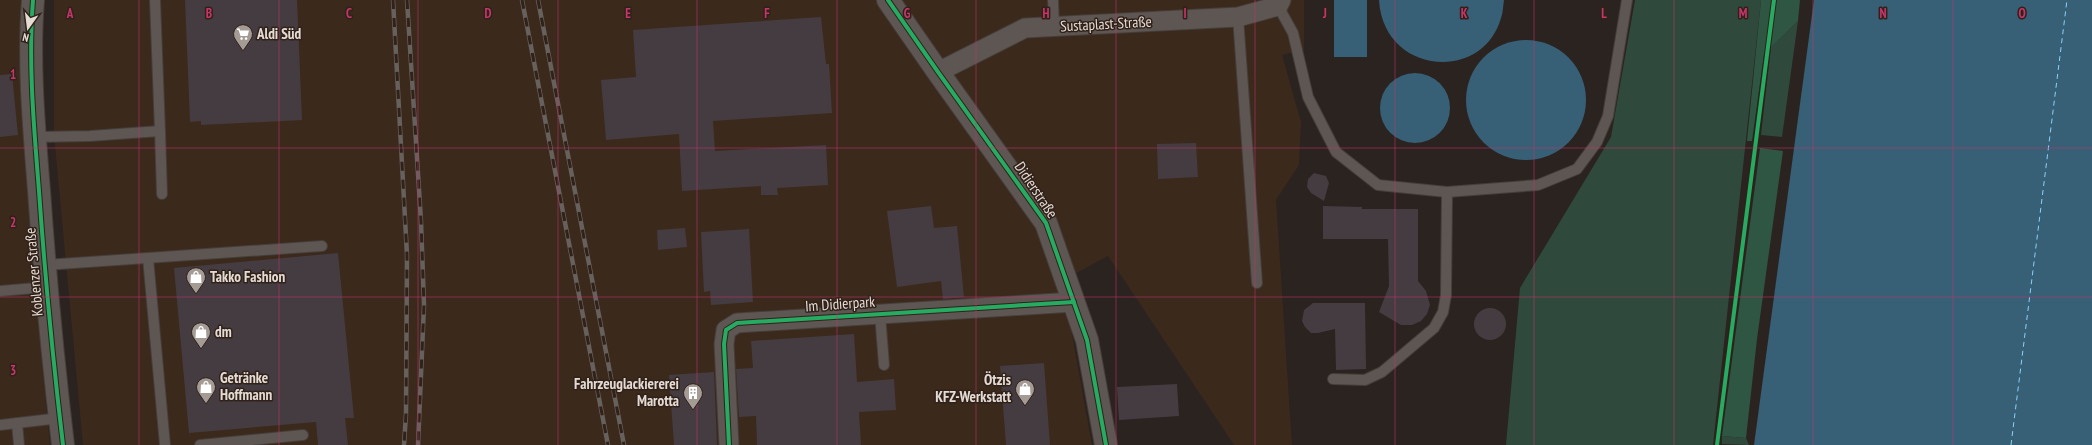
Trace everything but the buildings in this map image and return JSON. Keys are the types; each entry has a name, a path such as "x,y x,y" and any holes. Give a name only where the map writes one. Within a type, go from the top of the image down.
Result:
{"street":[{"name":"Koblenzer Straße","path":"33,0 31,49 35,137 45,265 63,445"},
{"name":"Didierstraße","path":"888,0 1046,223 1087,340 1106,445"},
{"name":"Sustaplast-Straße","path":"938,72 1025,28 1238,17 1279,3"},
{"name":"Im Didierpark","path":"729,445 724,344 726,330 731,325 737,323 1074,302"}],"lane":[{"path":"155,0 162,194"},
{"path":"1053,0 1054,26"},
{"path":"1279,3 1293,33 1308,97 1336,152 1378,184 1447,192 1538,185 1577,170 1597,142 1608,116 1627,0"},
{"path":"1238,17 1257,283"},
{"path":"35,137 90,136 160,131"},
{"path":"1333,379 1365,380 1382,372 1434,328 1443,312 1446,295 1447,192"},
{"path":"45,265 322,246"},
{"path":"148,258 165,445"},
{"path":"0,291 47,287"},
{"path":"880,314 884,365"},
{"path":"0,425 60,418"},
{"path":"17,423 19,445"},
{"path":"200,445 303,435"}],"shaded area":[{"path":"0,0 25,0 23,20 43,374 50,445 0,445"},
{"path":"54,0 1304,0 1304,50 1282,55 1301,122 1299,165 1276,200 1292,445 1234,445 1108,256 1060,282 1070,323 1092,445 83,445 54,135"}],"green space":[{"path":"1635,0 1761,0 1713,445 1506,445 1520,288 1611,137"},
{"path":"1761,0 1800,0 1798,21 1764,54 1752,141 1747,141"},
{"path":"1798,21 1782,137 1761,135 1771,47"},
{"path":"1760,148 1783,151 1757,339 1746,438 1722,436"},
{"path":"1722,436 1746,438 1749,445 1722,444"}],"water":[{"path":"1334,0 1367,0 1367,57 1334,57"},
{"path":"1379,0 1504,0 1501,18 1490,39 1474,53 1455,61 1434,62 1414,56 1397,43 1385,25"},
{"path":"1814,0 2092,0 2092,445 1754,445"},
{"path":"1526,40 1549,44 1569,57 1582,77 1586,100 1582,123 1569,143 1549,156 1526,160 1503,156 1483,143 1470,123 1466,100 1470,77 1483,57 1503,44"},
{"path":"1415,73 1434,79 1444,89 1450,108 1444,127 1434,137 1415,143 1396,137 1386,127 1380,108 1386,89 1396,79"}],"ferry route":[{"path":"2011,445 2067,0"}],"railway":[{"path":"393,0 407,255 406,414 404,445"},
{"path":"407,0 421,221 424,305 418,445"},
{"path":"522,0 608,445"},
{"path":"538,0 624,445"}],"cycle path":[{"path":"33,0 31,72 34,119 47,287 63,445"},
{"path":"888,0 1046,223 1087,340 1106,445"},
{"path":"1717,445 1774,0"},
{"path":"729,445 724,344 726,330 737,323 1074,302"}],"place":[{"name":"Aldi Süd","path":"243,51"},
{"name":"Takko Fashion","path":"196,294"},
{"name":"dm","path":"201,349"},
{"name":"Getränke Hoffmann","path":"206,404"},
{"name":"Ötzis KFZ-Werkstatt","path":"1025,406"},
{"name":"Fahrzeuglackiererei Marotta","path":"693,410"}]}
